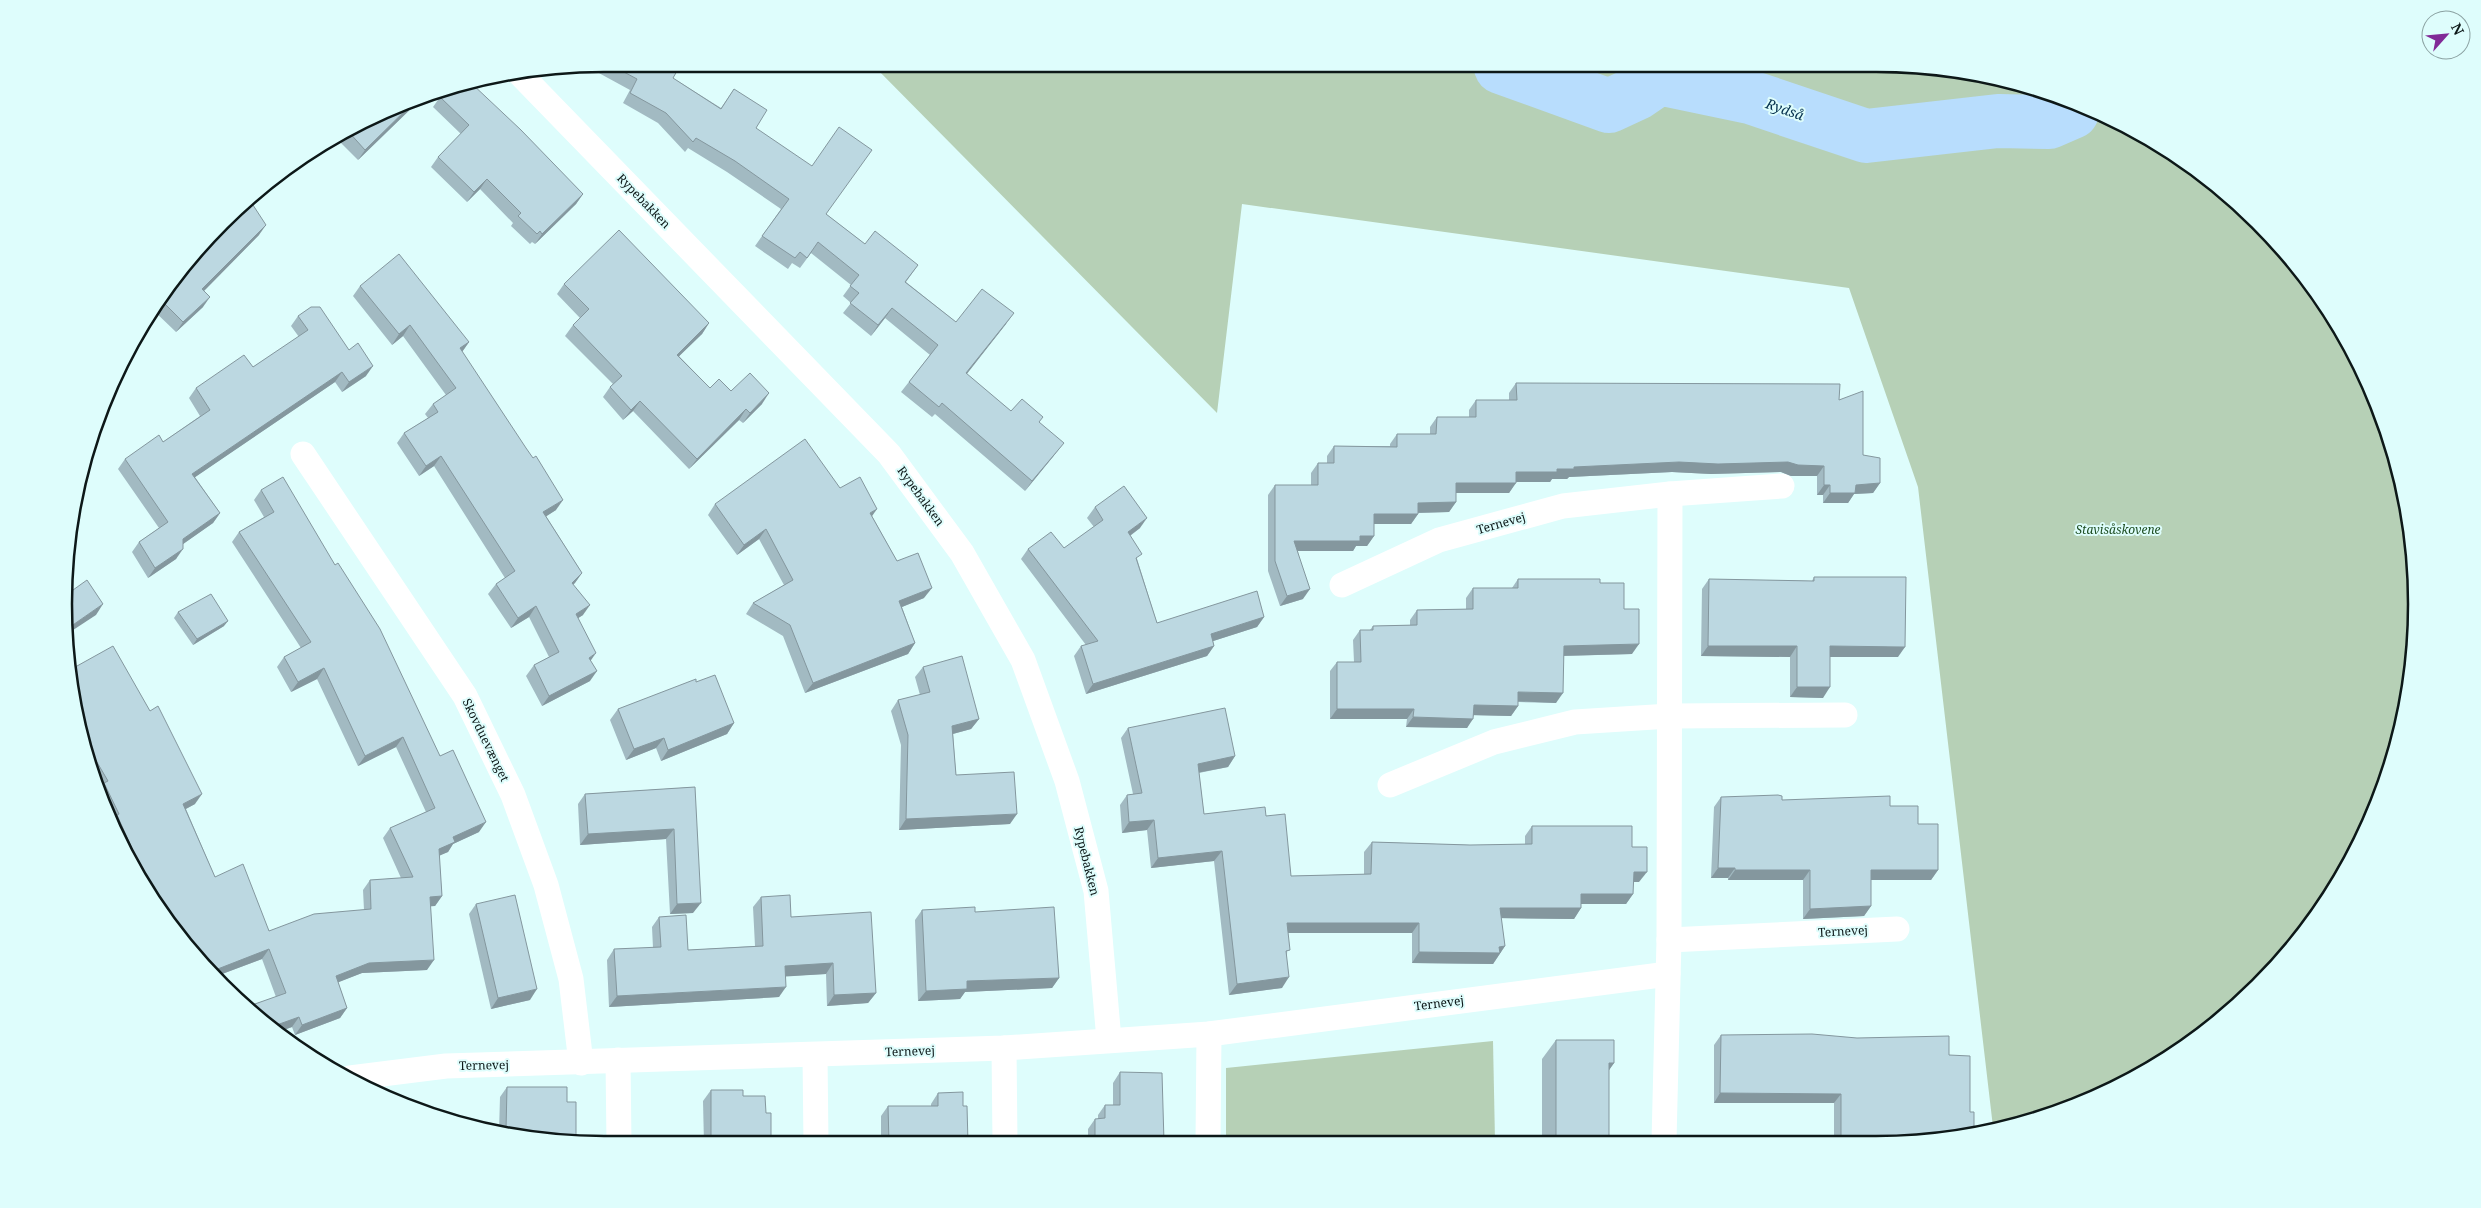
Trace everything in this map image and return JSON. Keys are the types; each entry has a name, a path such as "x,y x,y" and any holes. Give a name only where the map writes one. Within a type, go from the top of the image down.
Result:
{"street":[{"name":"Rypebakken","path":"525,79 889,454 962,553 1023,660 1066,781 1096,891 1109,1040"},
{"name":"Skovduevænget","path":"304,454 465,696 513,795 546,885 571,979 581,1063"},
{"name":"Ternevej","path":"1342,585 1439,540 1563,506 1670,494 1782,486"},
{"path":"1664,1136 1670,940 1670,494"},
{"path":"1390,784 1494,742 1575,722 1670,716 1846,716"},
{"name":"Ternevej","path":"1670,940 1897,929"},
{"name":"Ternevej","path":"361,1077 446,1066 1004,1048 1209,1034 1668,974"},
{"path":"1208,1136 1209,1034"},
{"path":"1004,1048 1005,1136"},
{"path":"815,1055 816,1136"},
{"path":"618,1060 619,1136"}],"green space":[{"name":"Stavisåskovene","path":"880,72 1877,72 1946,77 2015,91 2048,101 2112,127 2143,144 2201,182 2253,228 2277,254 2299,280 2337,338 2354,369 2380,433 2398,500 2404,535 2407,569 2407,639 2404,673 2390,742 2368,807 2354,839 2337,870 2299,928 2253,980 2201,1026 2143,1064 2112,1081 2048,1107 1992,1122 1918,487 1849,288 1242,204 1217,413"},
{"path":"1493,1041 1495,1136 1226,1136 1226,1068"}],"building":[{"path":"624,72 676,72 673,78 721,109 734,89 767,110 756,128 812,166 839,127 872,150 826,214 865,244 875,231 918,265 905,282 956,322 982,289 1014,313 966,373 1011,411 1022,399 1043,417 1039,422 1064,443 1032,481 942,403 939,407 909,382 938,345 892,308 878,325 850,303 859,293 850,286 859,275 818,242 807,258 800,252 795,258 762,236 789,199 735,161 696,138 693,142 666,113 630,93 637,79"},
{"path":"477,88 521,130 583,194 542,234 540,231 537,234 518,216 521,213 487,179 474,192 438,157 469,125 441,98"},
{"path":"404,112 365,150 352,136"},
{"path":"253,205 266,225 202,289 210,297 183,322 165,304 182,280 204,254"},
{"path":"619,230 709,323 677,355 710,388 719,379 731,391 750,373 769,393 750,413 746,409 697,459 640,401 631,410 610,387 622,376 573,325 589,309 564,284"},
{"path":"399,254 469,342 460,348 533,458 536,456 563,500 543,512 582,573 572,583 590,605 576,614 596,653 589,658 597,671 549,696 534,665 559,652 536,606 518,618 496,584 515,571 441,456 426,466 404,433 438,412 433,404 456,388 410,325 399,334 360,286"},
{"path":"311,307 320,307 349,350 358,343 373,366 349,382 342,372 192,474 220,513 183,539 183,549 155,568 139,542 168,522 125,459 159,435 163,442 210,410 196,388 244,355 253,367 308,330 298,316"},
{"path":"1516,383 1840,384 1839,400 1863,391 1863,455 1880,458 1880,483 1856,485 1855,493 1830,493 1830,485 1824,485 1824,466 1798,465 1788,462 1718,464 1679,462 1574,467 1574,469 1557,469 1557,472 1516,472 1516,483 1456,483 1456,502 1418,503 1418,514 1374,514 1374,536 1360,536 1360,541 1294,541 1310,589 1287,596 1275,561 1275,485 1318,485 1318,463 1334,463 1334,446 1397,447 1397,434 1436,434 1437,417 1476,417 1476,400 1517,400"},
{"path":"805,439 840,488 860,477 877,509 870,513 897,561 918,553 932,588 899,601 915,643 813,683 790,625 753,603 793,580 766,529 744,545 715,504"},
{"path":"283,477 335,565 338,563 380,629 440,756 453,750 486,822 453,837 455,842 439,849 442,896 430,897 434,960 369,963 336,976 347,1008 302,1025 299,1017 278,1024 254,1004 286,993 269,949 218,969 182,928 162,899 131,846 117,815 119,814 104,783 108,781 97,763 91,742 76,666 113,646 150,711 158,706 202,794 183,804 215,877 243,864 269,931 314,914 371,909 370,880 413,877 390,828 435,808 403,737 365,756 324,668 298,682 284,657 311,642 239,532 274,512 261,490"},
{"path":"1124,486 1147,518 1128,532 1142,554 1136,558 1157,623 1257,591 1264,617 1211,634 1214,646 1093,684 1081,646 1098,641 1028,549 1051,532 1064,548 1103,520 1095,507"},
{"path":"1814,577 1906,577 1905,647 1830,646 1830,687 1797,687 1797,646 1708,646 1709,579 1814,581"},
{"path":"1518,579 1600,579 1600,583 1624,583 1624,609 1639,609 1639,644 1564,646 1563,693 1518,692 1518,706 1474,705 1473,719 1413,717 1414,709 1337,709 1337,662 1361,662 1360,630 1373,630 1373,626 1417,625 1417,610 1473,609 1473,588 1518,588"},
{"path":"87,580 103,604 73,625 72,604 73,590"},
{"path":"211,594 228,621 197,639 178,612"},
{"path":"962,656 979,719 952,726 956,775 1014,772 1017,814 906,819 908,735 898,700 930,692 923,667"},
{"path":"715,675 734,723 668,750 664,738 634,749 618,709 696,679 696,682"},
{"path":"1225,708 1235,756 1198,764 1204,814 1265,807 1266,816 1285,814 1291,876 1371,874 1372,842 1470,845 1532,844 1532,826 1632,826 1632,847 1647,847 1647,872 1634,872 1633,894 1581,894 1581,908 1500,908 1505,946 1499,947 1500,953 1419,952 1419,923 1287,923 1290,950 1286,951 1289,977 1237,984 1222,851 1158,858 1154,820 1129,822 1127,795 1142,793 1128,728"},
{"path":"695,787 701,903 677,904 674,829 588,834 585,794"},
{"path":"1782,796 1782,800 1890,796 1890,806 1918,806 1918,824 1938,824 1938,870 1871,870 1871,906 1810,909 1810,870 1735,870 1735,868 1718,868 1721,797"},
{"path":"515,895 537,989 498,998 476,904"},
{"path":"790,895 791,917 871,912 876,993 834,995 833,963 785,966 786,987 617,996 614,949 661,947 659,917 686,915 688,950 763,946 761,897"},
{"path":"975,907 975,912 1054,907 1059,978 967,981 967,989 926,991 922,910"},
{"path":"1812,1034 1857,1038 1949,1036 1949,1055 1970,1056 1970,1112 1974,1112 1974,1126 1912,1134 1841,1136 1841,1094 1720,1093 1721,1035"},
{"path":"1556,1040 1614,1040 1614,1063 1609,1063 1609,1136 1556,1136"},
{"path":"1120,1072 1162,1073 1164,1136 1095,1136 1095,1119 1105,1118 1105,1105 1120,1105"},
{"path":"507,1087 567,1087 567,1102 576,1102 576,1134 506,1126"},
{"path":"711,1090 743,1090 743,1096 765,1096 766,1113 771,1113 771,1136 711,1136"},
{"path":"963,1092 963,1106 967,1106 968,1136 889,1136 888,1106 938,1106 938,1093"}],"waterway":[{"name":"Rydså","path":"1515,72 1609,106 1637,93 1659,78 1750,97 1866,136 1998,121 2049,122 2072,112 2072,110"}]}
